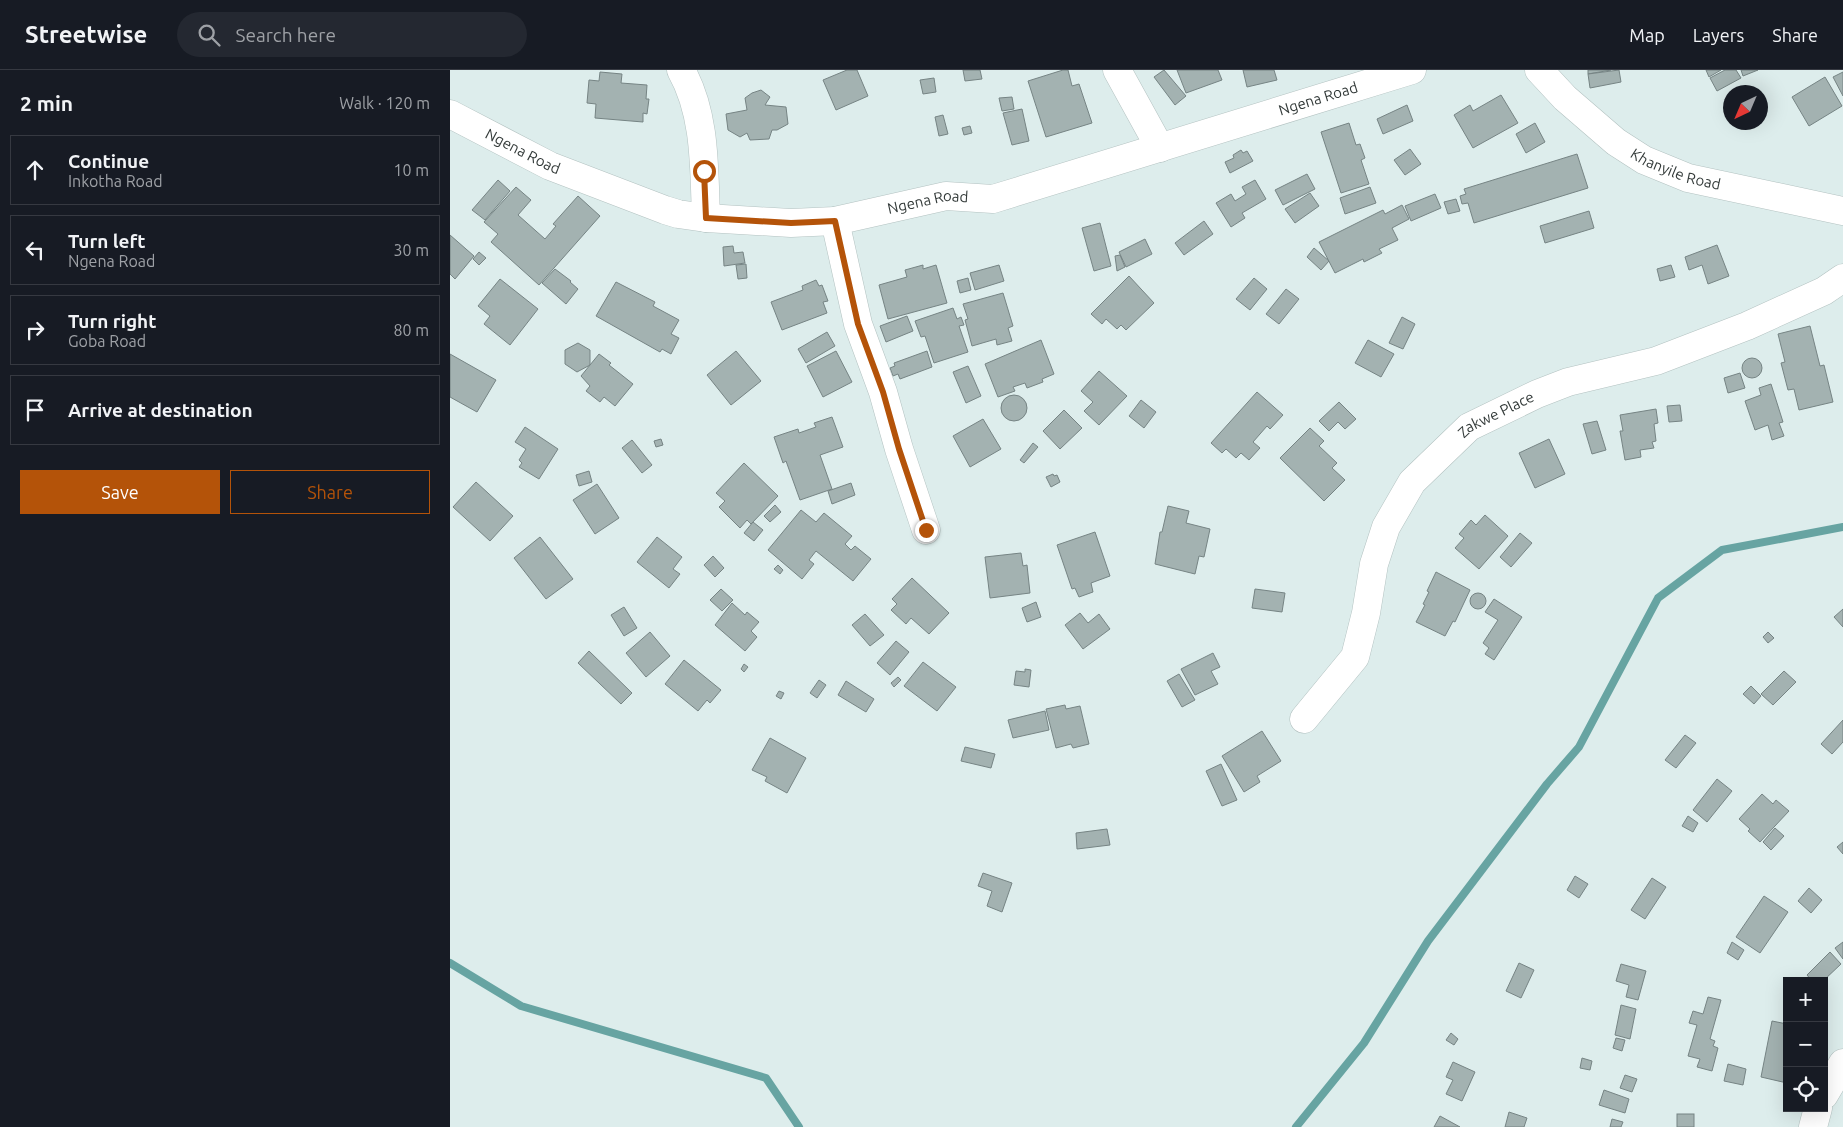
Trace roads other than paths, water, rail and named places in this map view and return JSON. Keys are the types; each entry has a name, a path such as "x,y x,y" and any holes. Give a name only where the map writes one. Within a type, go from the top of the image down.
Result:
{"street":[{"path":"681,70 687,81 700,118 706,218"},
{"path":"1117,70 1160,148"},
{"name":"Ngena Road","path":"450,114 550,166 678,214 706,218 791,223 835,221 946,196 993,200 1412,70"},
{"name":"Khanyile Road","path":"1540,70 1565,98 1616,142 1644,160 1688,178 1843,211"},
{"path":"835,221 858,324 883,392 899,449 926,530"},
{"name":"Zakwe Place","path":"1304,719 1355,657 1366,613 1374,564 1386,526 1412,482 1469,427 1537,394 1568,382 1656,361 1747,326 1824,291 1843,278"},
{"path":"1828,1088 1843,1063"},
{"path":"1813,1127 1817,1112"}],"waterway":[{"path":"1296,1127 1364,1043 1428,941 1547,784 1579,747 1658,598 1722,550 1843,527"},
{"path":"450,963 521,1006 766,1078 799,1127"}]}
